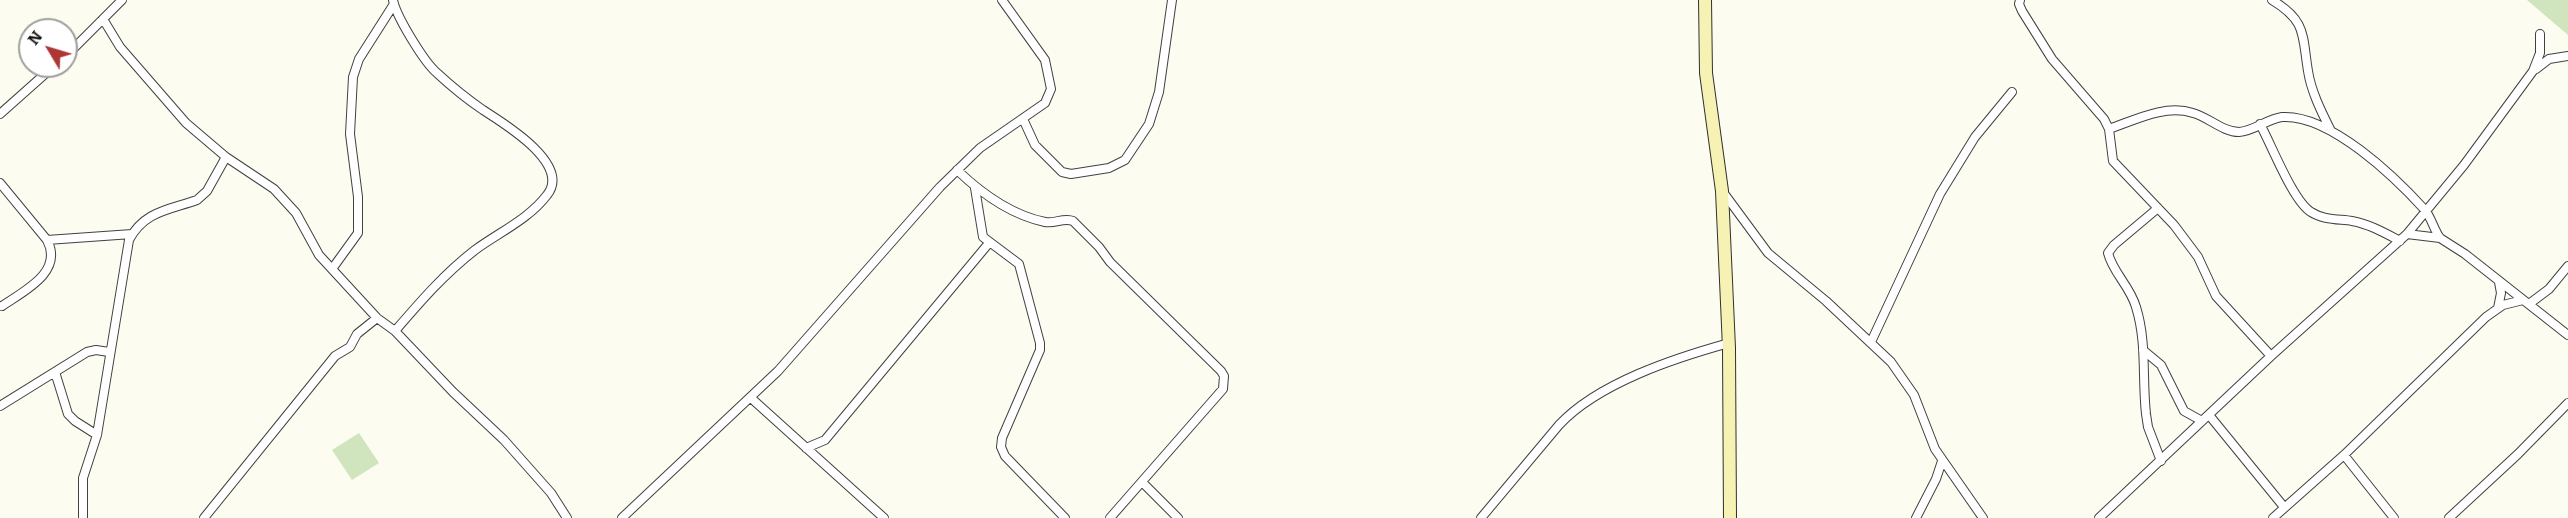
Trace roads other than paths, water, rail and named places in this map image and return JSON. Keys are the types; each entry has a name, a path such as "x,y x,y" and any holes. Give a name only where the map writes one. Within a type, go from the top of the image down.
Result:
{"street":[{"path":"78,44 122,0"},
{"path":"622,518 751,398 844,297 924,203 957,170 987,142 1045,103 1051,89 1044,60 1002,0"},
{"path":"1023,119 1035,145 1062,171 1071,174 1109,168 1125,160 1149,124 1159,92 1172,0"},
{"path":"1705,0 1706,73 1722,191 1729,343 1731,518"},
{"path":"2020,0 2022,11 2052,59 2095,107 2109,129 2113,160 2158,208 2198,257 2216,296 2271,356"},
{"path":"2272,0 2295,16 2301,25 2313,90 2330,129"},
{"path":"332,269 358,233 358,198 350,134 353,77 359,59 393,2"},
{"path":"393,2 424,59 435,73 483,110 503,121 537,151 548,164 552,178 547,195 449,272 395,331"},
{"path":"103,19 120,47 179,116 226,157 274,189 296,213 311,243 332,269 377,318 395,331 453,392 504,440 551,493 567,518"},
{"path":"2099,518 2271,356 2407,234 2427,212 2533,71 2540,53 2540,34"},
{"path":"2533,71 2549,59 2568,56"},
{"path":"2,109 39,78"},
{"path":"1871,342 1945,184 1975,137 2012,92"},
{"path":"2109,129 2159,112 2176,110 2194,113 2239,132 2283,117 2313,122 2330,129 2378,165 2427,212 2440,238"},
{"path":"2260,124 2296,195 2308,210 2323,217 2354,221 2400,241"},
{"path":"83,518 84,478 97,435 127,248 132,234 143,220 151,215 203,196 226,157"},
{"path":"957,170 975,188 1018,213 1045,222 1068,219 1073,221 1224,376 1222,389 1110,518"},
{"path":"0,183 47,240 51,259 47,270 34,284 2,306"},
{"path":"975,188 982,233 989,243 1017,261 1040,343 1040,350 1002,438 1001,447 1005,456 1065,518"},
{"path":"1722,191 1775,260 1892,362 1914,395 1932,443 1942,461 1983,518"},
{"path":"2158,208 2114,245 2108,253 2110,262 2131,291 2141,323 2146,414 2161,461"},
{"path":"47,240 132,234"},
{"path":"2407,234 2440,238 2465,254 2568,335"},
{"path":"806,448 825,440 989,243"},
{"path":"2272,518 2344,455 2498,308 2526,302 2554,284 2568,266"},
{"path":"2498,308 2501,293 2499,282"},
{"path":"204,518 335,356 350,347 357,334 377,318"},
{"path":"1481,518 1559,425 1572,413 1614,386 1660,364 1729,343"},
{"path":"0,406 87,352 96,350 109,352"},
{"path":"2143,350 2161,365 2184,411 2206,418 2284,507"},
{"path":"55,372 68,414 97,435"},
{"path":"751,398 884,518"},
{"path":"2449,518 2518,454 2568,403"},
{"path":"2344,455 2394,518"},
{"path":"1916,518 1936,479 1942,461"},
{"path":"1142,482 1178,518"}]}
